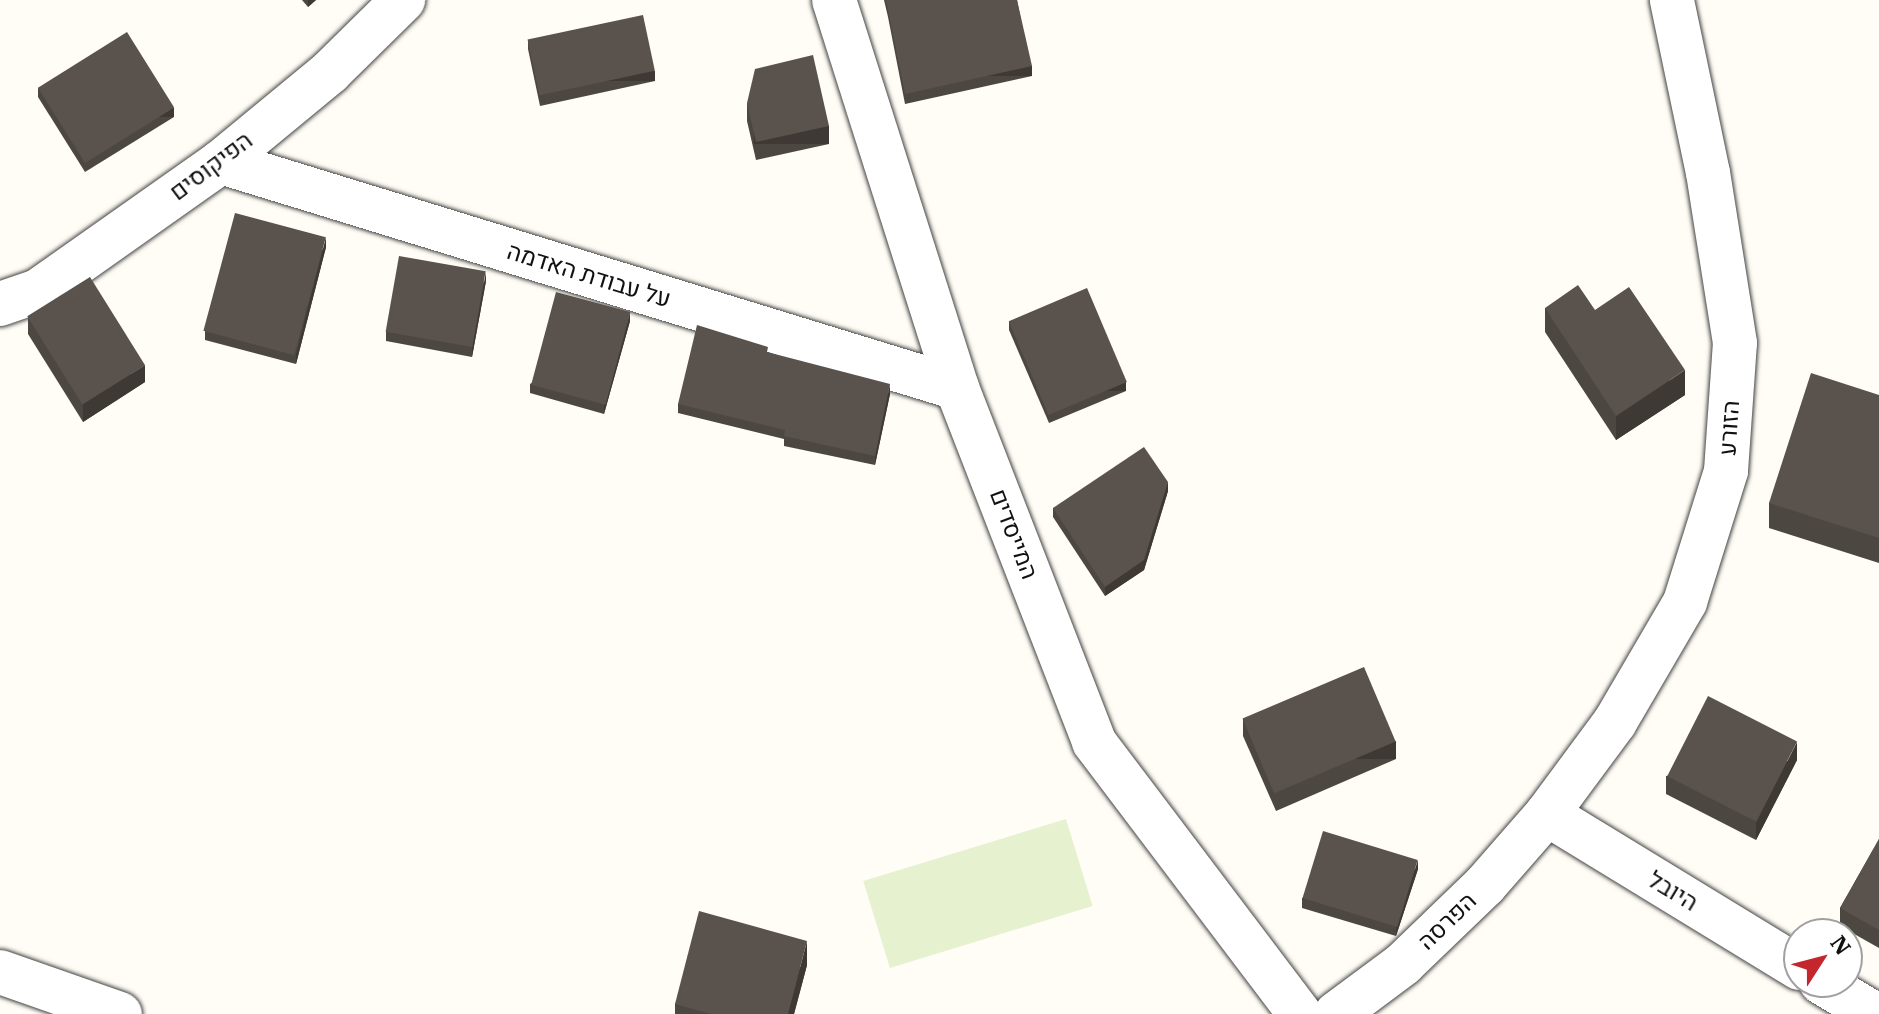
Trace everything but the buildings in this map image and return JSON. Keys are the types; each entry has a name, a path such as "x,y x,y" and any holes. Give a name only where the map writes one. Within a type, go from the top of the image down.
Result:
{"street":[{"name":"הפיקוסים","path":"0,304 38,291 221,162 330,72 403,0"},
{"name":"המייסדים","path":"834,0 957,388 1094,742 1300,1014"},
{"name":"הזורע","path":"1547,814 1615,722 1685,602 1726,471 1735,343 1708,173 1672,0"},
{"name":"על עבודת האדמה","path":"221,162 957,388"},
{"name":"היובל","path":"1547,814 1783,958"},
{"name":"הפרסה","path":"1336,1014 1403,964 1485,885 1547,814"},
{"path":"0,972 120,1014"},
{"path":"1848,998 1874,1014"}],"green space":[{"path":"1066,819 1093,906 890,968 863,881"}]}
